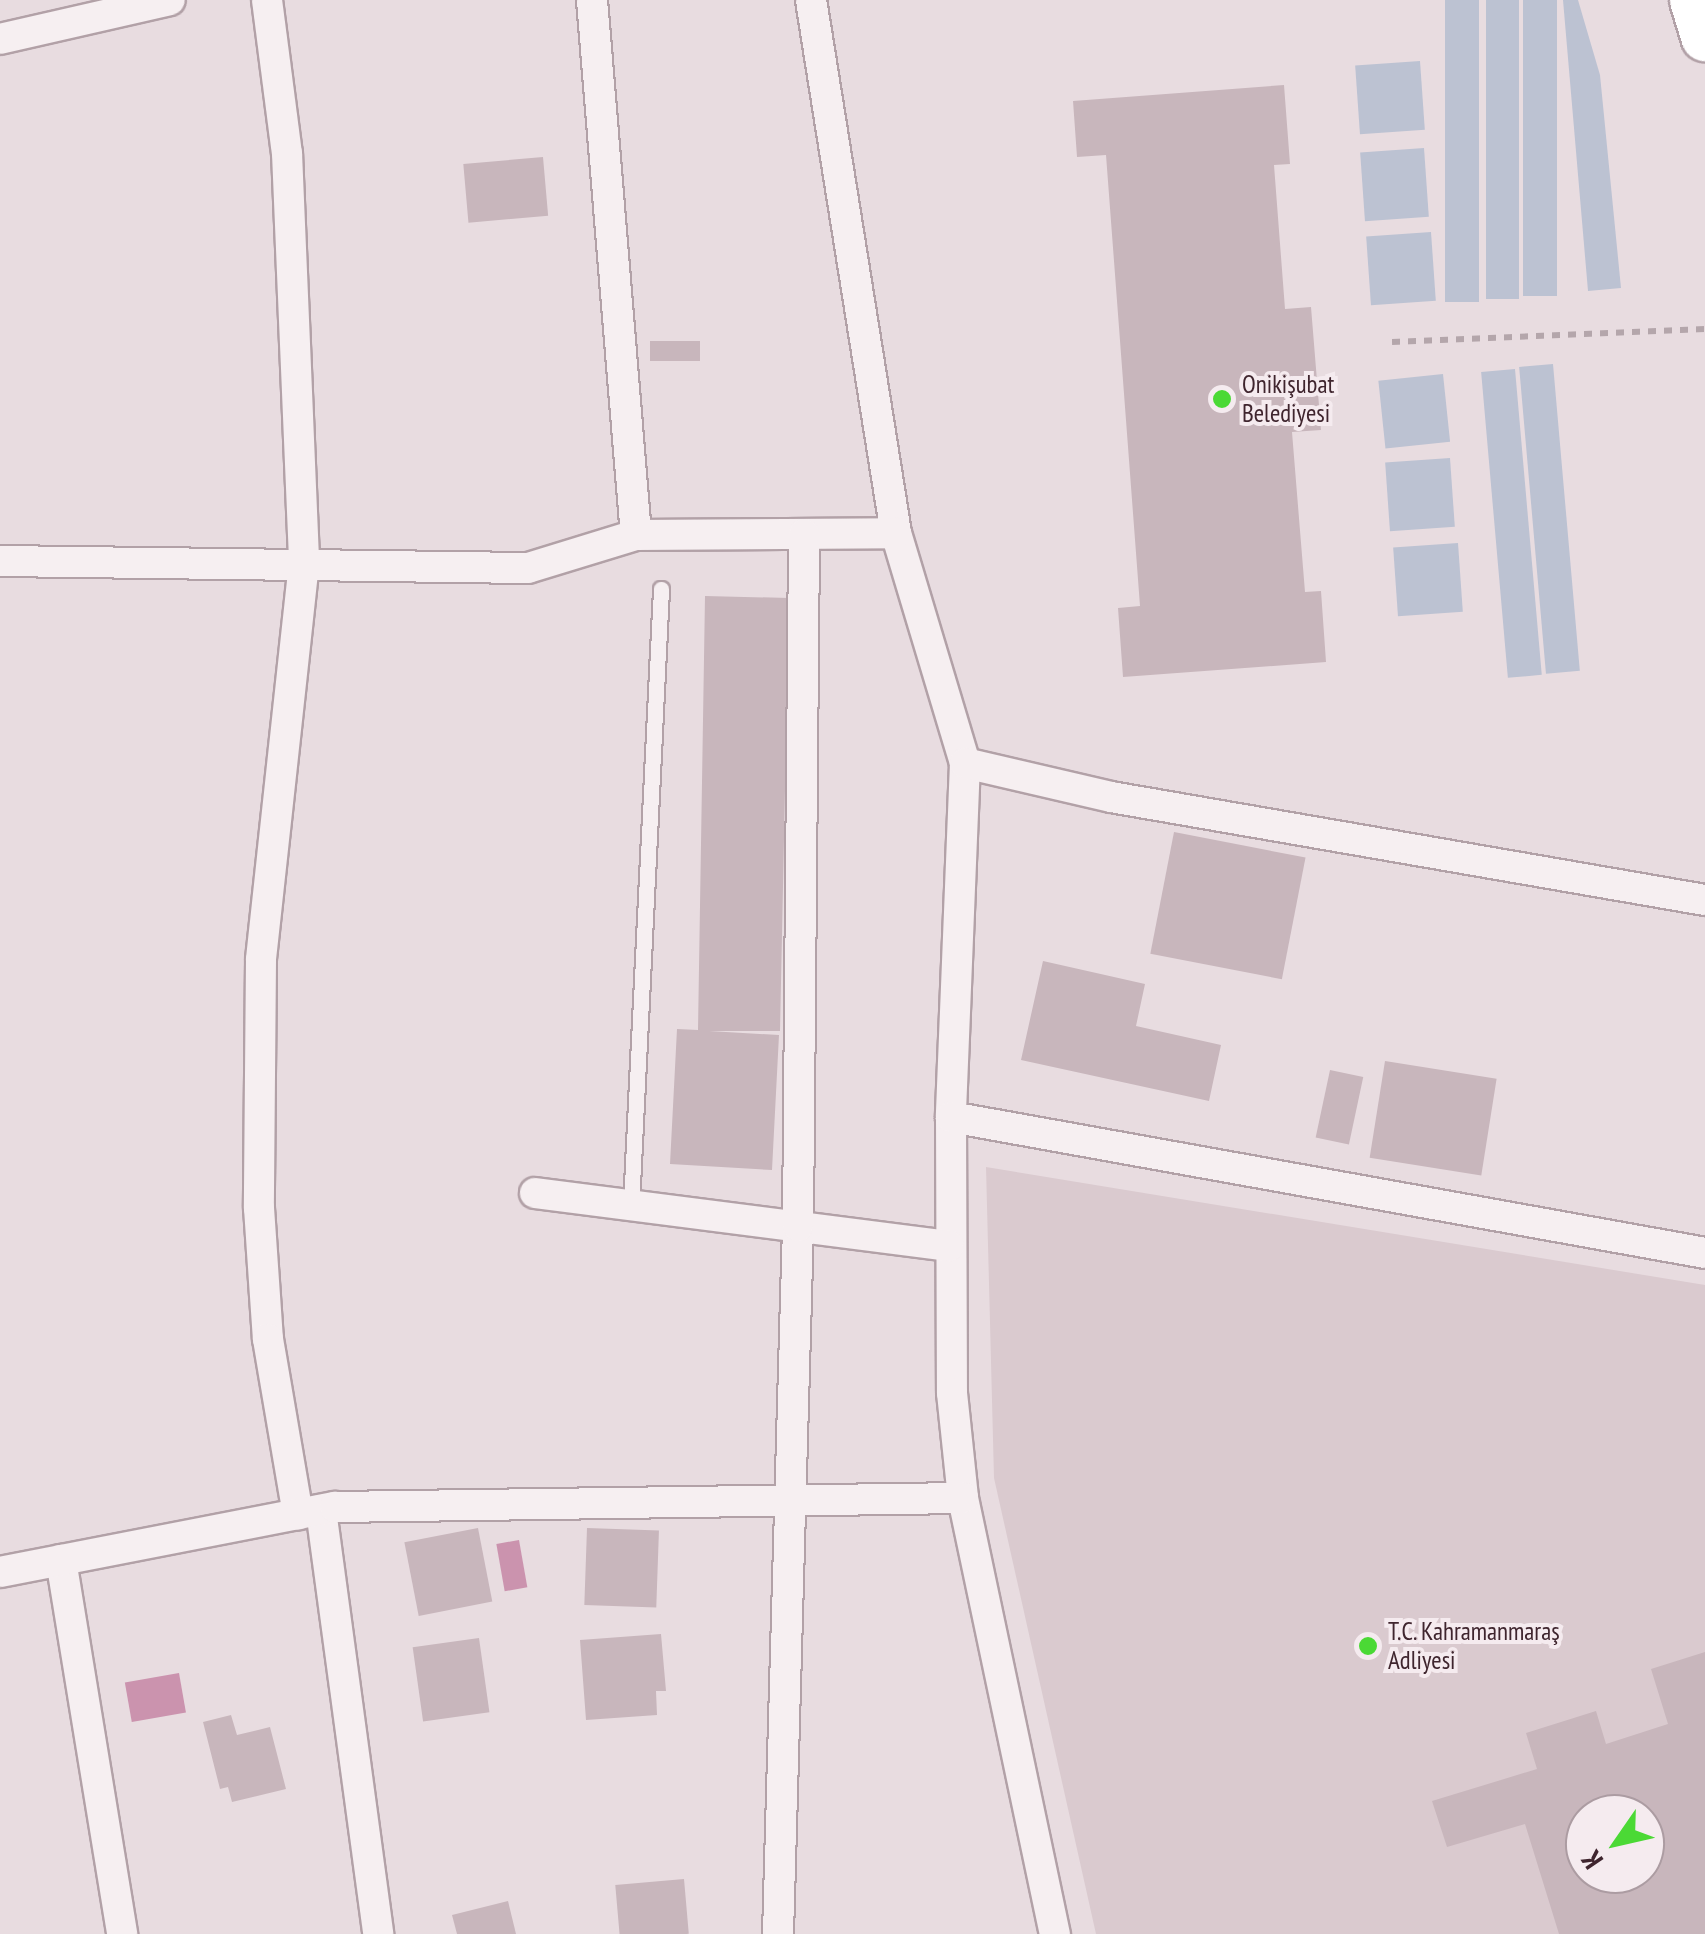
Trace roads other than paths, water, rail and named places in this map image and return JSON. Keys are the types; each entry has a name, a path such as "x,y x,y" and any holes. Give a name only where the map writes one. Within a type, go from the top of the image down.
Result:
{"main road":[{"path":"1694,0 1705,36"}],"street":[{"path":"0,39 170,0"},
{"path":"267,0 287,152 304,563 261,960 259,1208 268,1338 310,1512 378,1934"},
{"path":"592,0 636,535"},
{"path":"811,0 896,533 966,763 949,1246 963,1498 1055,1934"},
{"path":"0,560 528,568 636,535 896,533"},
{"path":"778,1934 784,1501 798,1226 804,534"},
{"path":"966,763 1110,797 1705,900"},
{"path":"951,1117 1705,1254"},
{"path":"535,1193 949,1246"},
{"path":"0,1572 310,1512 963,1498"},
{"path":"61,1560 122,1934"}],"lane":[{"path":"631,1205 661,589"}],"place":[{"name":"Onikişubat Belediyesi","path":"1222,399"},
{"name":"T.C. Kahramanmaraş Adliyesi","path":"1368,1646"}]}
